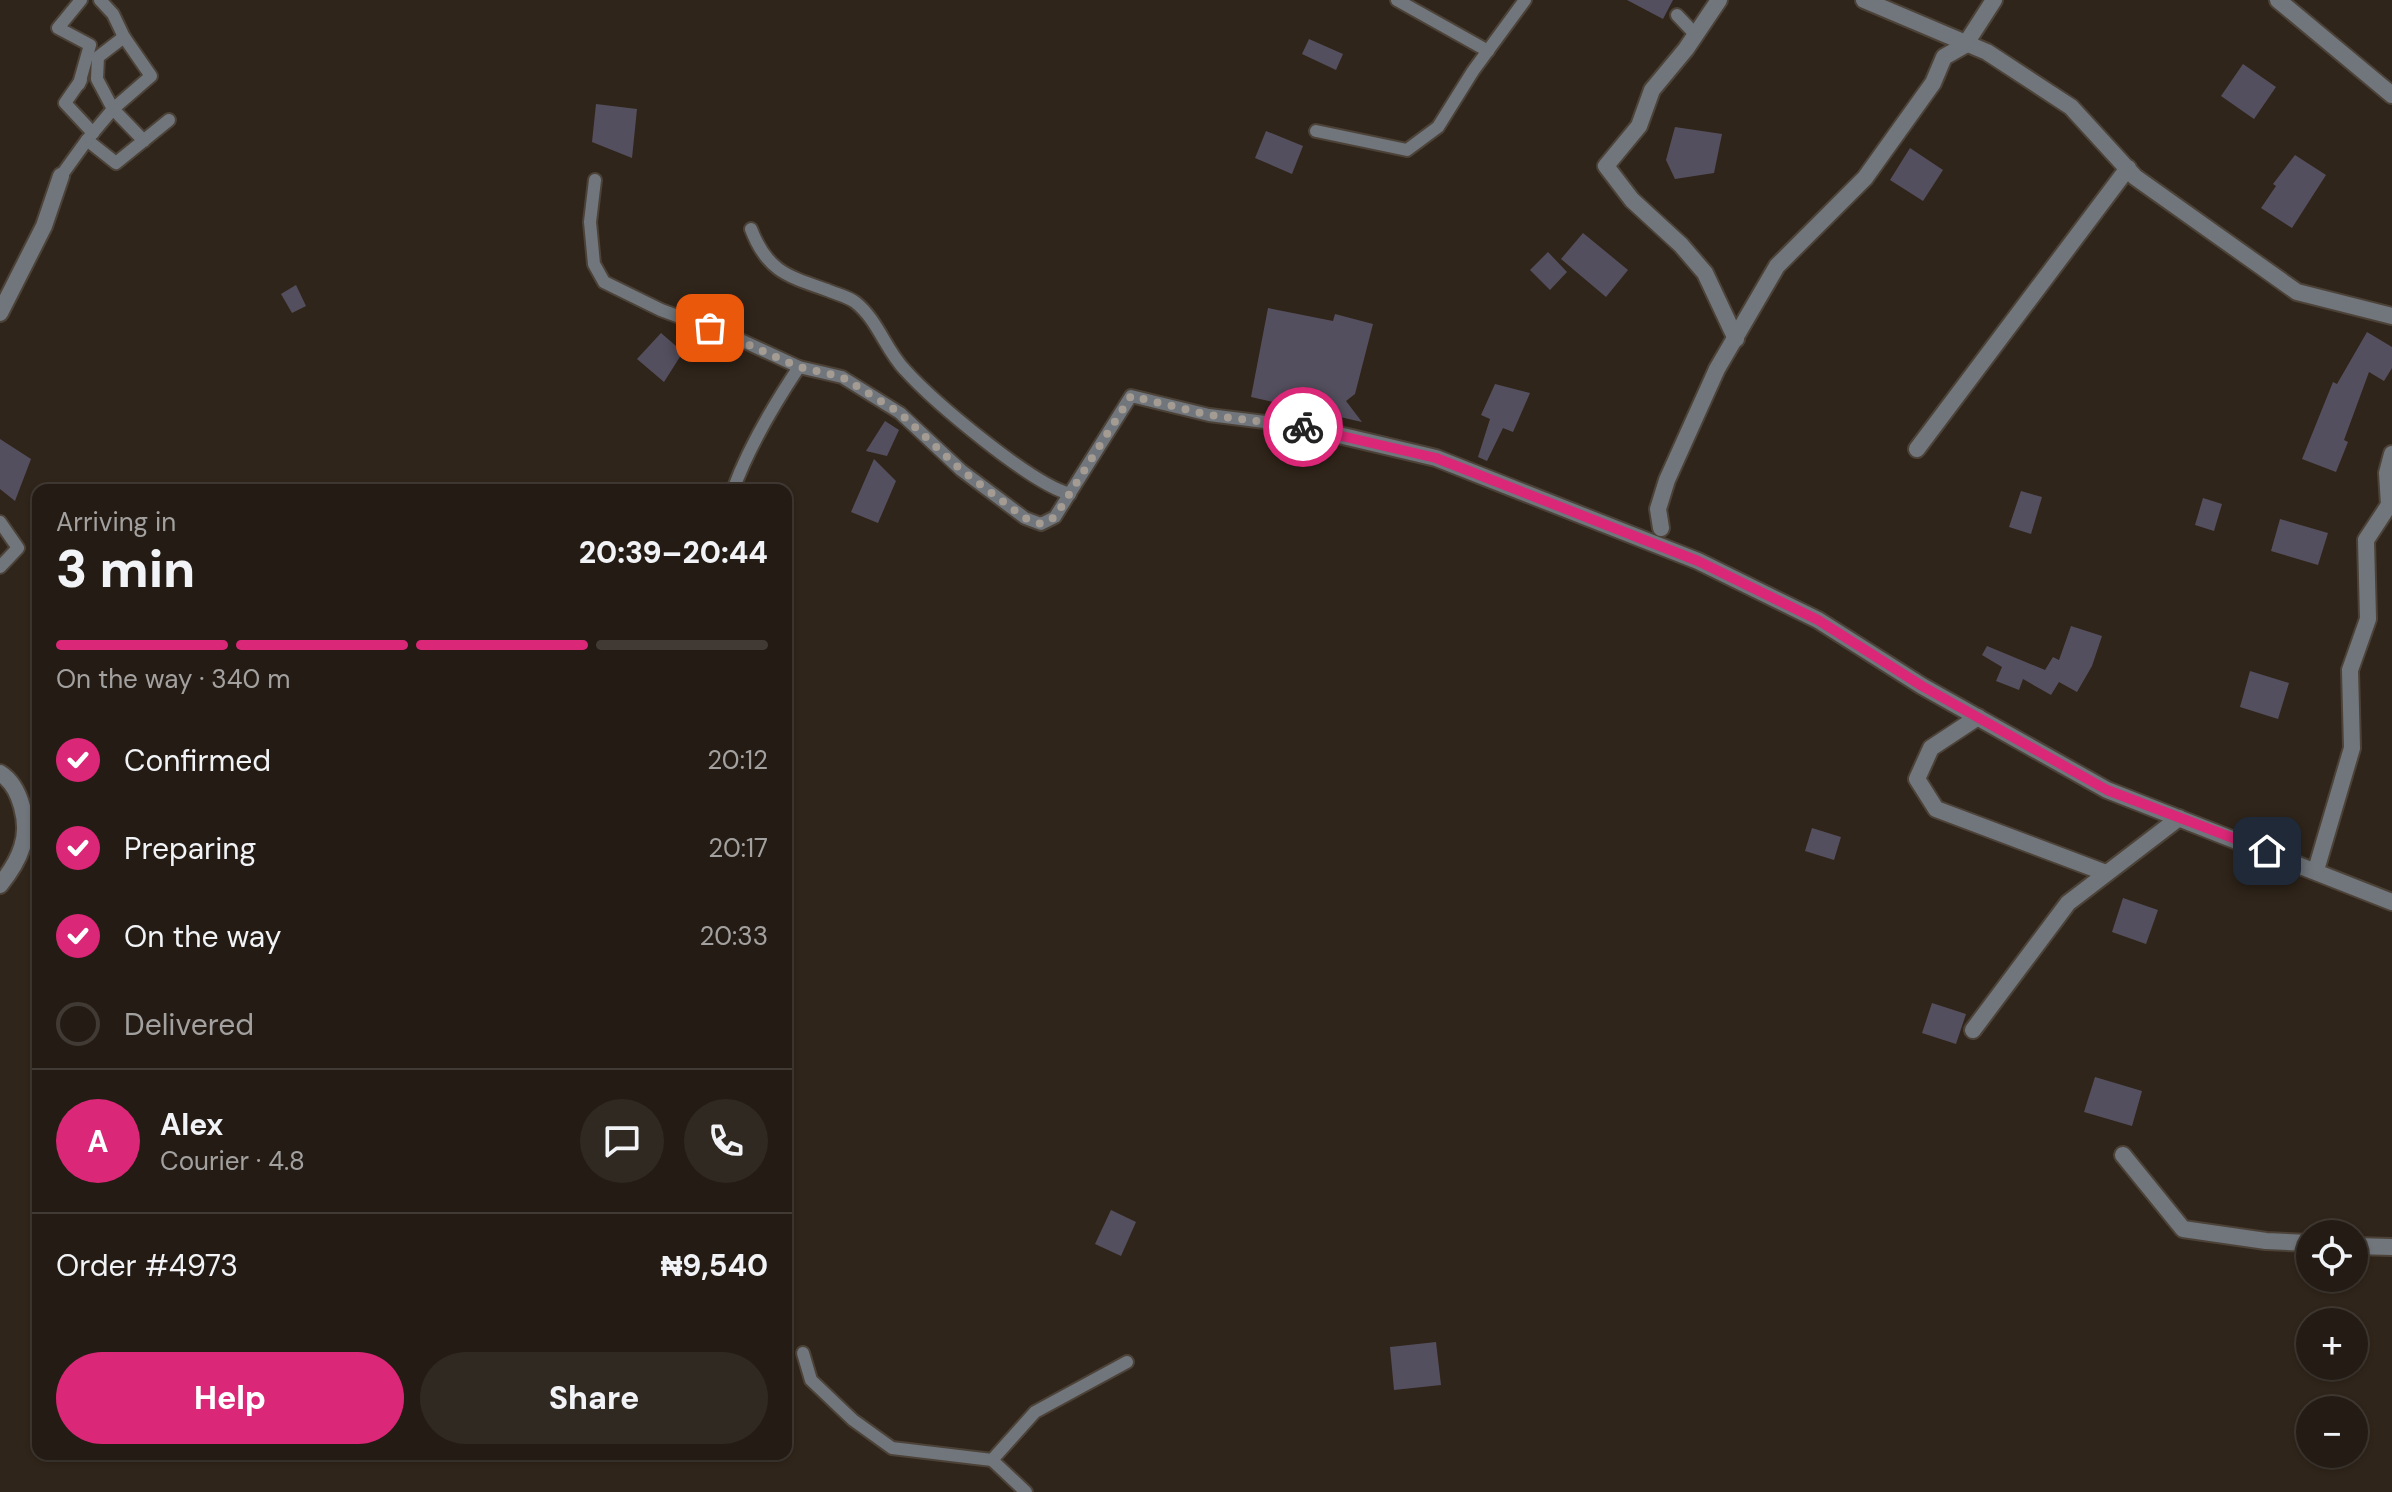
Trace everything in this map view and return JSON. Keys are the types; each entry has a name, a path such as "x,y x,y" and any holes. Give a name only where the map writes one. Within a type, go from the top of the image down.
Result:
{"street":[{"path":"1719,0 1696,35 1652,90 1639,126 1606,166 1632,200 1681,245 1705,273 1736,339"},
{"path":"1864,0 1987,52 2071,107 2128,168 2297,292 2392,316"},
{"path":"1661,528 1658,509 1667,480 1717,369 1777,266 1865,178 1933,83 1944,57 1965,45 1994,0"},
{"path":"2282,1 2392,95"},
{"path":"1917,449 2128,168"},
{"path":"0,313 44,226 61,176"},
{"path":"1305,427 1436,458 1698,561 1818,620 1922,686 2107,790 2392,902"},
{"path":"2316,870 2352,748 2350,670 2368,619 2366,540 2391,506 2387,473 2392,454"},
{"path":"1978,717 1931,748 1917,779 1936,809 2106,873"},
{"path":"0,773 8,778 23,806 23,846 0,885"},
{"path":"1973,1030 2068,903 2179,818"},
{"path":"2123,1155 2183,1229 2296,1242"},
{"path":"2368,1246 2392,1247"}],"lane":[{"path":"79,84 90,45 58,28 81,0"},
{"path":"61,176 113,109 151,76 124,37 113,14 100,0"},
{"path":"1397,0 1488,51"},
{"path":"1316,131 1407,150 1438,127 1525,0"},
{"path":"1677,15 1696,35"},
{"path":"124,37 98,57 65,103 90,137 116,163 169,120"},
{"path":"98,57 97,79 113,109 144,141"},
{"path":"595,180 590,222 594,264 604,282 661,310 734,337 799,367 842,377 900,413 961,470 1025,518 1041,524 1055,517 1131,396 1209,415 1305,427"},
{"path":"751,229 759,251 775,269 850,299 867,312 904,370 1021,468 1053,490 1070,494"},
{"path":"736,484 750,450 799,367"},
{"path":"0,522 18,548 0,567"},
{"path":"803,1353 811,1380 853,1420 892,1448 992,1460 1026,1492"},
{"path":"992,1460 1035,1412 1127,1362"}],"building":[{"path":"1627,0 1673,0 1663,19"},
{"path":"1309,39 1343,54 1336,70 1302,54"},
{"path":"2243,64 2276,87 2254,119 2221,96"},
{"path":"596,104 637,109 632,158 592,142"},
{"path":"1675,127 1722,134 1714,173 1675,179 1666,160"},
{"path":"1266,131 1303,146 1292,174 1255,158"},
{"path":"1910,148 1943,170 1923,201 1890,180"},
{"path":"2295,155 2326,175 2292,228 2261,208 2276,186 2273,184"},
{"path":"1583,233 1628,270 1606,297 1561,259"},
{"path":"1548,252 1567,272 1550,290 1530,270"},
{"path":"296,285 306,306 292,313 281,294"},
{"path":"1268,308 1333,321 1335,314 1373,324 1355,394 1346,401 1362,422 1251,397"},
{"path":"2367,332 2392,347 2392,368 2384,381 2369,372 2344,440 2348,442 2336,472 2302,459 2333,382 2337,384"},
{"path":"661,333 683,352 664,382 637,359"},
{"path":"1495,384 1530,393 1513,432 1503,428 1487,461 1478,457 1490,419 1481,415"},
{"path":"885,421 899,430 887,456 866,451"},
{"path":"0,439 31,459 15,501 0,489"},
{"path":"874,459 896,481 878,523 851,512"},
{"path":"2021,491 2042,497 2031,534 2009,527"},
{"path":"2203,498 2222,504 2214,531 2195,525"},
{"path":"2280,519 2328,533 2318,565 2271,551"},
{"path":"2071,626 2102,636 2092,666 2077,692 2059,682 2051,695 2023,679 2019,690 1996,681 2002,667 1982,655 1987,646 2045,670 2053,657 2059,660"},
{"path":"2250,671 2289,683 2278,719 2240,707"},
{"path":"1812,828 1841,837 1834,860 1805,851"},
{"path":"2123,898 2158,910 2146,944 2112,932"},
{"path":"1932,1003 1966,1014 1956,1044 1922,1033"},
{"path":"2095,1077 2142,1091 2132,1126 2084,1112"},
{"path":"1111,1210 1136,1222 1121,1256 1095,1244"},
{"path":"1436,1342 1441,1385 1394,1390 1390,1347"}],"way so far":[{"path":"710,328 799,367 842,377 900,413 961,470 1025,518 1041,524 1055,517 1131,396 1209,415 1303,427"}],"route":[{"path":"1303,427 1436,458 1698,561 1818,620 1922,686 2107,790 2267,851"}]}
